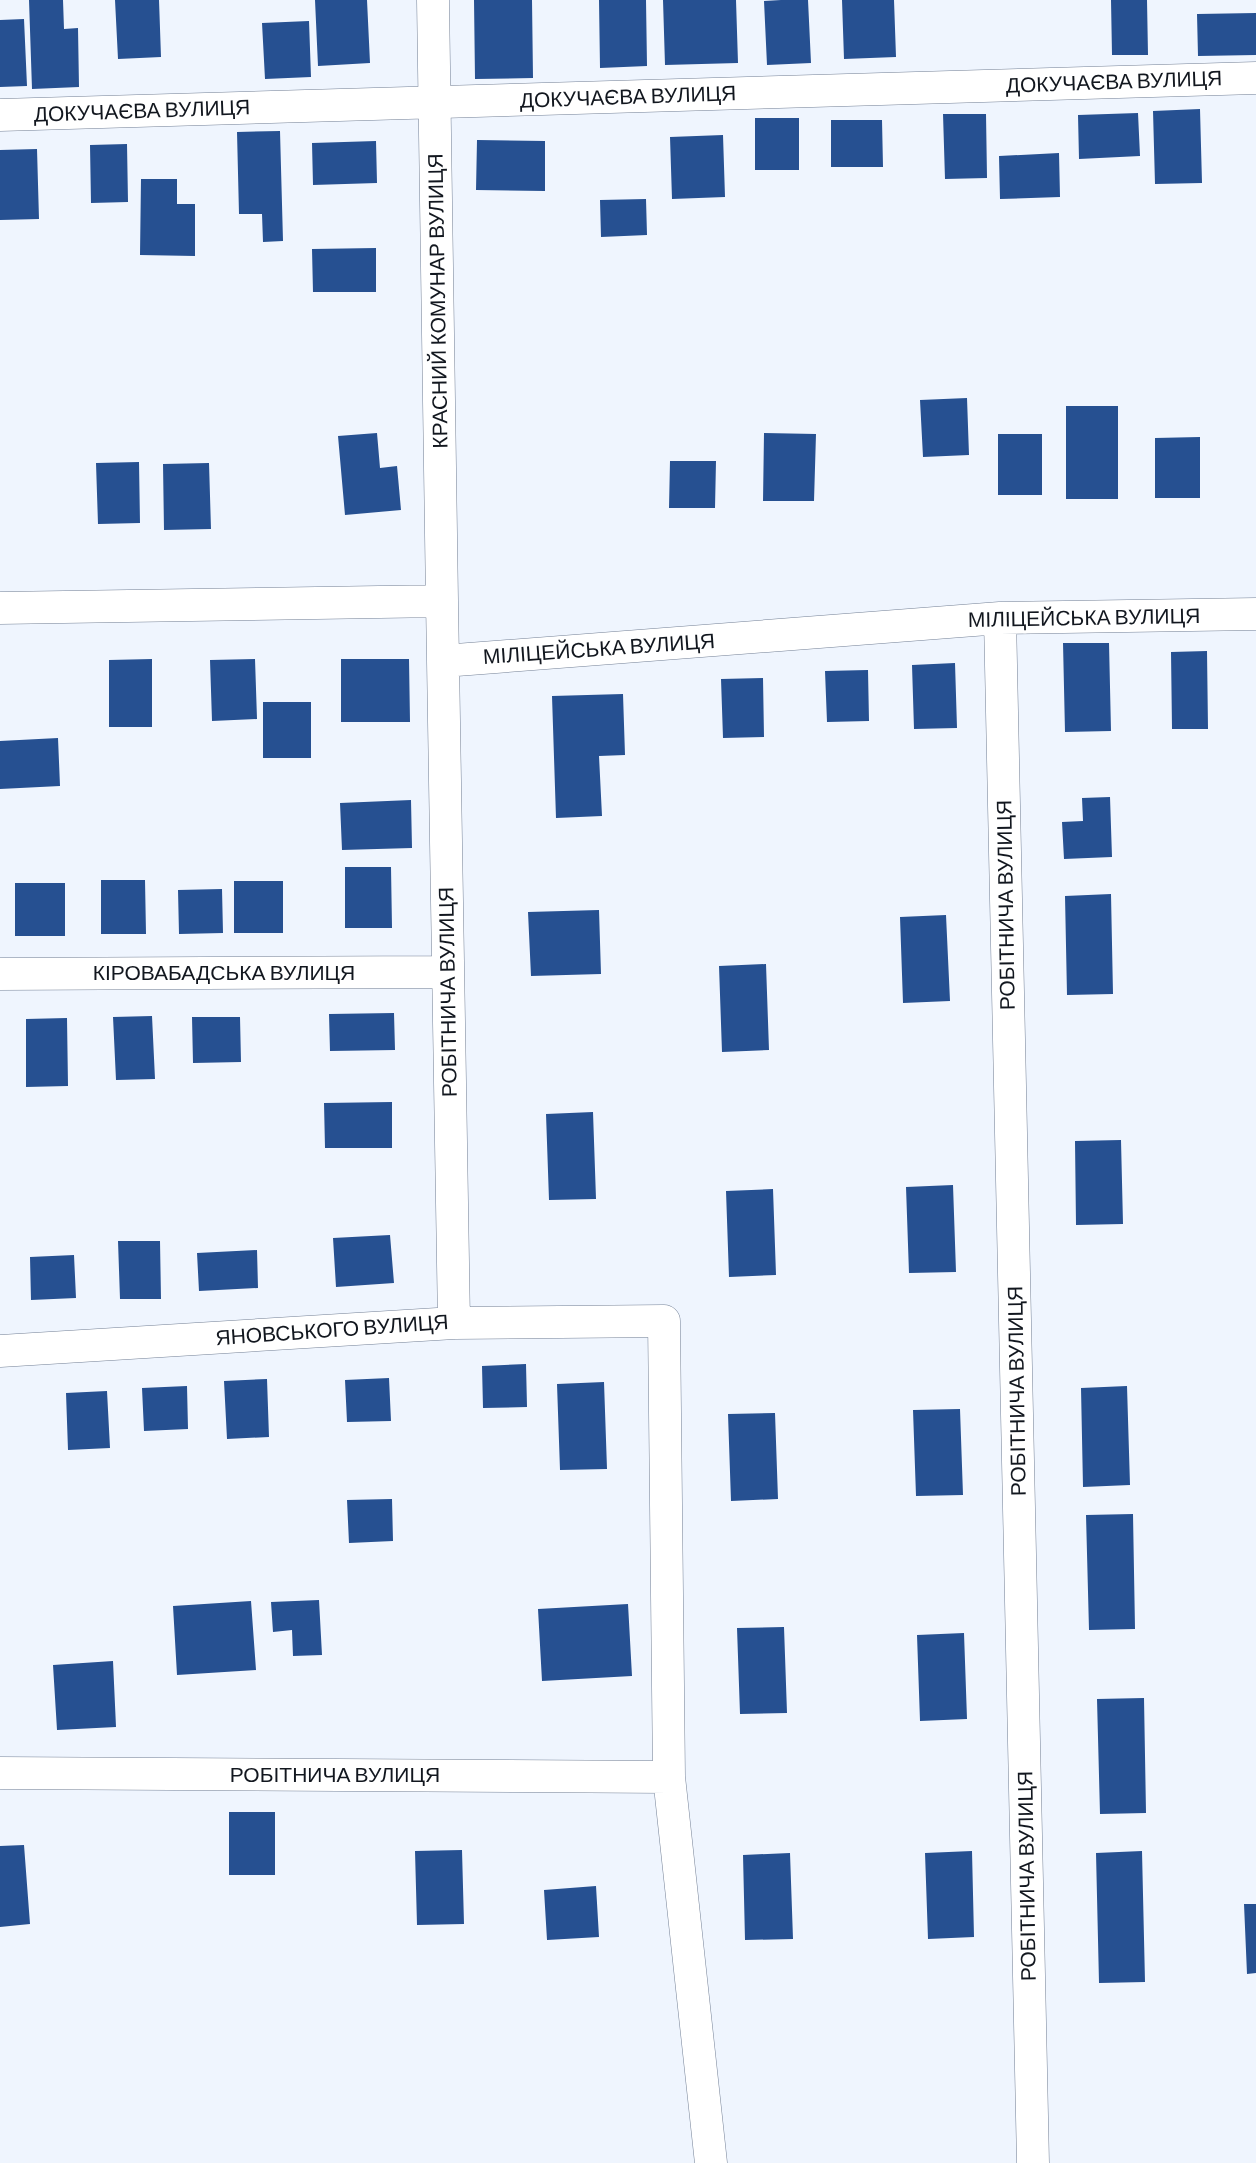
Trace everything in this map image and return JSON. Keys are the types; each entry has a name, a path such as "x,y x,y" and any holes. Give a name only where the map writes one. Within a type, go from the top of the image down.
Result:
{"street":[{"name":"КРАСНИЙ КОМУНАР ВУЛИЦЯ","path":"433,0 442,602"},
{"name":"ДОКУЧАЄВА ВУЛИЦЯ","path":"0,115 1256,78"},
{"path":"0,608 442,602 443,661"},
{"name":"МІЛІЦЕЙСЬКА ВУЛИЦЯ","path":"443,661 1000,618 1256,614"},
{"name":"РОБІТНИЧА ВУЛИЦЯ","path":"1000,618 1033,2163"},
{"name":"РОБІТНИЧА ВУЛИЦЯ","path":"443,661 454,1323"},
{"name":"КІРОВАБАДСЬКА ВУЛИЦЯ","path":"0,974 448,972"},
{"name":"ЯНОВСЬКОГО ВУЛИЦЯ","path":"0,1351 454,1323 664,1321 669,1777"},
{"name":"РОБІТНИЧА ВУЛИЦЯ","path":"0,1773 669,1777"},
{"path":"669,1777 711,2163"}],"building":[{"path":"29,0 63,0 64,29 78,28 79,87 32,89"},
{"path":"115,0 159,0 161,57 118,59"},
{"path":"315,0 367,0 370,63 318,66"},
{"path":"474,0 532,0 533,78 475,79"},
{"path":"599,0 646,0 647,66 600,68"},
{"path":"663,0 736,0 738,63 665,65"},
{"path":"808,0 811,63 767,65 764,1"},
{"path":"842,0 894,0 896,57 844,59"},
{"path":"1111,0 1147,0 1148,55 1112,55"},
{"path":"1256,13 1256,55 1198,56 1197,14"},
{"path":"24,19 27,86 0,87 0,20"},
{"path":"309,21 311,77 265,79 262,23"},
{"path":"1200,109 1202,183 1155,184 1153,111"},
{"path":"1138,113 1140,156 1079,159 1078,115"},
{"path":"943,114 986,114 987,178 945,179"},
{"path":"755,118 799,118 799,170 755,170"},
{"path":"831,120 882,120 883,167 831,167"},
{"path":"280,131 283,241 263,242 262,214 239,214 237,132"},
{"path":"723,135 725,197 672,199 670,137"},
{"path":"477,140 545,141 545,191 476,190"},
{"path":"376,141 377,183 313,185 312,143"},
{"path":"127,144 128,202 91,203 90,145"},
{"path":"37,149 39,219 0,220 0,150"},
{"path":"1059,153 1060,197 1000,199 999,156"},
{"path":"141,179 177,179 177,204 195,204 195,256 140,255"},
{"path":"646,199 647,235 601,237 600,200"},
{"path":"376,248 376,292 313,292 312,249"},
{"path":"967,398 969,455 923,457 920,400"},
{"path":"1066,406 1118,406 1118,499 1066,499"},
{"path":"377,433 380,468 397,466 401,510 345,515 338,436"},
{"path":"764,433 816,434 814,501 763,501"},
{"path":"998,434 1042,434 1042,495 998,495"},
{"path":"1200,437 1200,498 1155,498 1155,438"},
{"path":"670,461 716,461 715,508 669,508"},
{"path":"139,462 140,523 98,524 96,463"},
{"path":"209,463 211,529 164,530 163,464"},
{"path":"1063,643 1109,643 1111,731 1065,732"},
{"path":"1207,651 1208,729 1172,729 1171,652"},
{"path":"152,659 152,727 109,727 109,660"},
{"path":"255,659 257,719 212,721 210,660"},
{"path":"341,659 409,659 410,722 341,722"},
{"path":"955,663 957,728 914,729 912,665"},
{"path":"868,670 869,721 827,722 825,671"},
{"path":"763,678 764,737 723,738 721,679"},
{"path":"623,694 625,755 599,756 602,816 556,818 552,696"},
{"path":"263,702 311,702 311,758 263,758"},
{"path":"58,738 60,786 0,789 0,741"},
{"path":"1110,797 1112,857 1064,859 1062,822 1083,821 1082,798"},
{"path":"411,800 412,848 342,850 340,803"},
{"path":"345,867 391,867 392,928 345,928"},
{"path":"101,880 145,880 146,934 101,934"},
{"path":"234,881 283,881 283,933 234,933"},
{"path":"15,883 65,883 65,936 15,936"},
{"path":"222,889 223,933 179,934 178,890"},
{"path":"1111,894 1113,994 1067,995 1065,896"},
{"path":"599,910 601,974 531,976 528,912"},
{"path":"946,915 950,1001 903,1003 900,917"},
{"path":"766,964 769,1050 722,1052 719,966"},
{"path":"394,1013 395,1050 330,1051 329,1014"},
{"path":"152,1016 155,1079 116,1080 113,1017"},
{"path":"192,1017 240,1017 241,1062 193,1063"},
{"path":"67,1018 68,1086 26,1087 26,1019"},
{"path":"392,1102 392,1148 325,1148 324,1103"},
{"path":"593,1112 596,1199 549,1200 546,1114"},
{"path":"1121,1140 1123,1224 1076,1225 1075,1141"},
{"path":"953,1185 956,1272 909,1273 906,1187"},
{"path":"773,1189 776,1275 729,1277 726,1191"},
{"path":"390,1235 394,1283 336,1287 333,1238"},
{"path":"118,1241 160,1241 161,1299 120,1299"},
{"path":"257,1250 258,1288 199,1291 197,1253"},
{"path":"74,1255 76,1298 31,1300 30,1257"},
{"path":"526,1364 527,1407 483,1408 482,1366"},
{"path":"389,1378 391,1421 347,1422 345,1380"},
{"path":"267,1379 269,1437 227,1439 224,1381"},
{"path":"604,1382 607,1469 560,1470 557,1384"},
{"path":"187,1386 188,1429 144,1431 142,1388"},
{"path":"1127,1386 1130,1485 1083,1487 1081,1388"},
{"path":"107,1391 110,1448 68,1450 66,1393"},
{"path":"960,1409 963,1495 916,1496 913,1410"},
{"path":"775,1413 778,1499 731,1501 728,1414"},
{"path":"392,1499 393,1541 349,1543 347,1500"},
{"path":"1133,1514 1135,1629 1089,1630 1086,1515"},
{"path":"319,1600 322,1655 293,1656 292,1630 273,1632 271,1602"},
{"path":"251,1601 256,1670 177,1675 173,1606"},
{"path":"628,1604 632,1676 542,1681 538,1609"},
{"path":"784,1627 787,1713 740,1714 737,1628"},
{"path":"964,1633 967,1719 920,1721 917,1635"},
{"path":"113,1661 116,1727 57,1730 53,1665"},
{"path":"1144,1698 1146,1813 1100,1814 1097,1699"},
{"path":"229,1812 275,1812 275,1875 229,1875"},
{"path":"24,1845 30,1924 0,1927 0,1846"},
{"path":"462,1850 464,1924 417,1925 415,1851"},
{"path":"972,1851 974,1937 928,1939 925,1853"},
{"path":"1142,1851 1145,1982 1099,1983 1096,1853"},
{"path":"790,1853 793,1939 745,1940 743,1855"},
{"path":"596,1886 599,1937 547,1940 544,1890"},
{"path":"1244,1904 1256,1904 1256,1973 1247,1974"}]}
